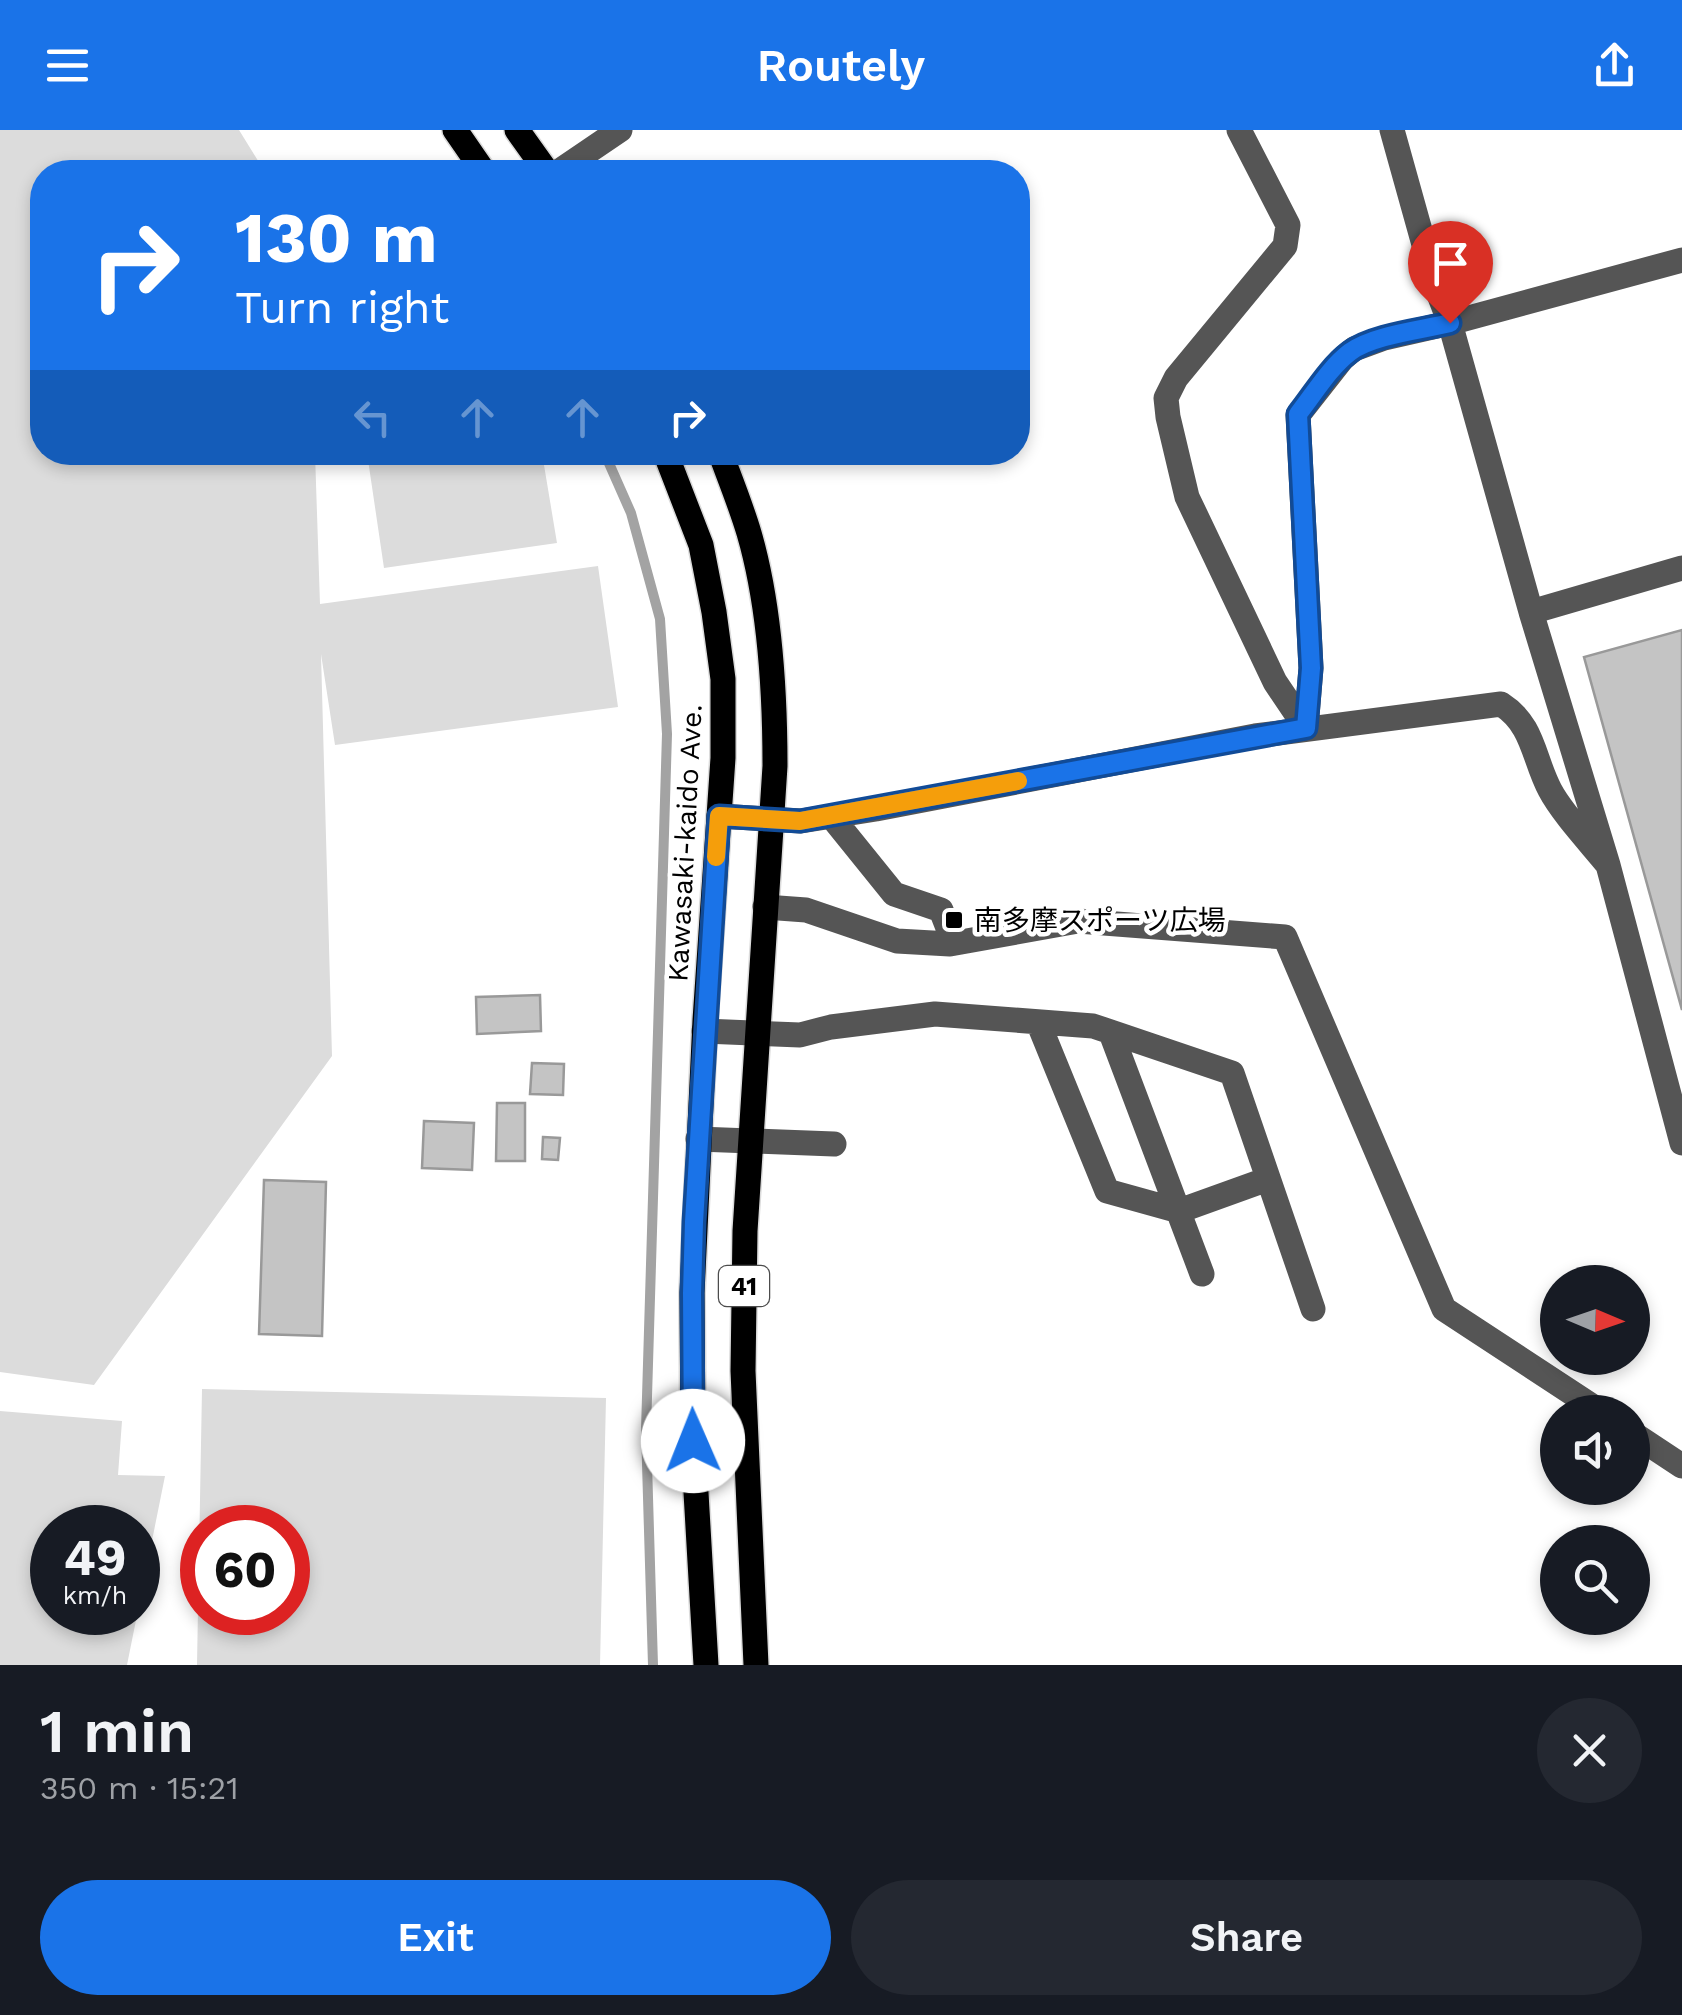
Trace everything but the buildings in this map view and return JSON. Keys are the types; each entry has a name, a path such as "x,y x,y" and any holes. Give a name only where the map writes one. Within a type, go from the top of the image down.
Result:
{"main road":[{"path":"454,130 475,160"},
{"path":"517,130 538,160"},
{"name":"Kawasaki-kaido Ave.","path":"671,465 700,545 714,612 724,718 692,1293 693,1441 706,1665"},
{"name":"41","path":"725,465 750,534 773,680 771,819 745,1231 743,1371 756,1665"}],"lane":[{"path":"576,160 620,130"},
{"path":"1239,130 1288,225 1285,246 1176,378 1166,398 1168,417 1187,497 1275,682 1306,728"},
{"path":"1392,130 1608,865 1682,1143"},
{"path":"1306,728 1311,668 1298,414 1342,359 1354,349 1384,338 1682,260"},
{"path":"1531,612 1682,568"},
{"path":"719,816 800,821 1306,728 1501,704 1524,724 1551,792 1608,865"},
{"path":"831,816 894,894 941,910 950,944"},
{"path":"766,907 806,910 897,941 950,944 1078,920 1285,937 1444,1309 1575,1395"},
{"path":"704,1031 800,1035 831,1027 935,1014 1093,1026 1232,1074 1313,1310"},
{"path":"1038,1022 1107,1191 1179,1211 1268,1179"},
{"path":"1111,1032 1202,1274"},
{"path":"698,1139 834,1144"},
{"path":"1650,1445 1682,1466"}],"shaded area":[{"path":"0,130 239,130 258,160 30,160 30,465 315,465 320,604 598,566 618,707 335,745 321,654 332,1056 94,1385 0,1372"},
{"path":"369,465 544,465 557,543 384,568"},
{"path":"202,1389 606,1398 600,1665 197,1665 198,1635 310,1635 310,1505 200,1505"},
{"path":"0,1411 122,1421 118,1475 165,1476 159,1505 30,1505 30,1635 133,1635 127,1665 0,1665"}],"waterway":[{"path":"610,465 631,513 660,619 667,734 646,1430 653,1665"}],"slow traffic":[{"path":"716,857 719,816 800,821 1018,781"}],"place":[{"name":"南多摩スポーツ広場","path":"954,920"}],"route":[{"path":"693,1441 694,1222 719,816 800,821 1306,728 1311,668 1298,414 1354,349 1450,323"}]}
